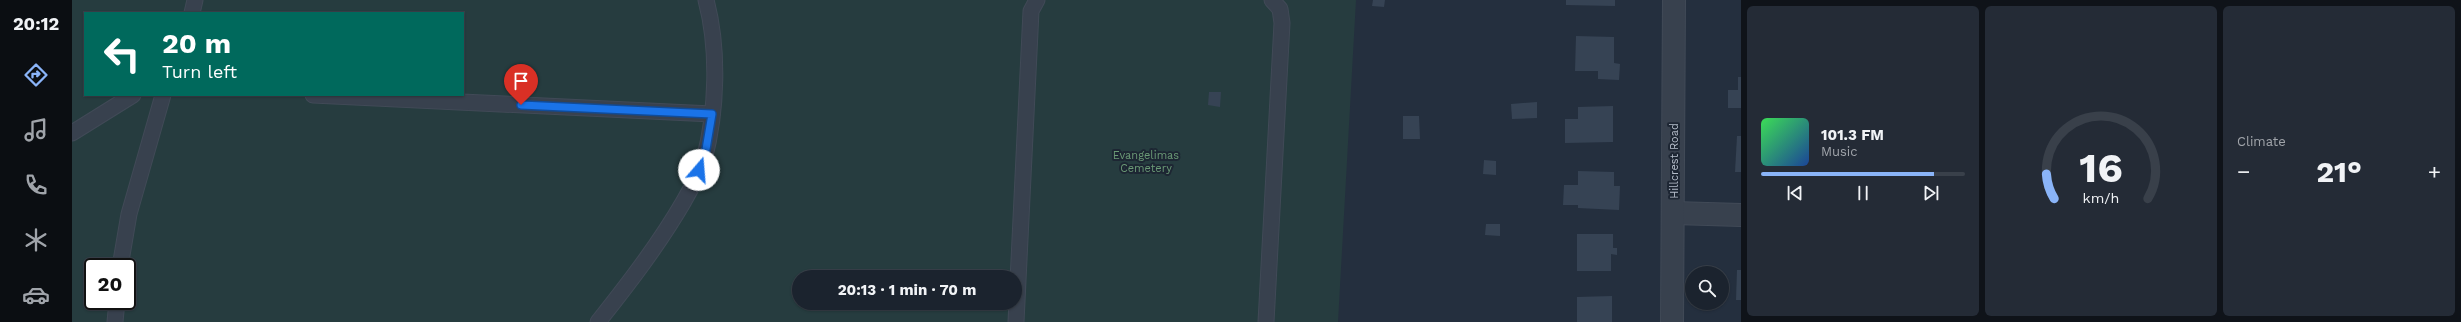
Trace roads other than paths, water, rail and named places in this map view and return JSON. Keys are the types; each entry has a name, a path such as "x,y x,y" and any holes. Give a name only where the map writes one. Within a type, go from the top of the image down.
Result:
{"street":[{"name":"Hillcrest Road","path":"1672,322 1674,213 1674,0"},
{"path":"1674,213 1741,215"}],"lane":[{"path":"192,12 195,0"},
{"path":"598,322 665,234 690,190 704,161 712,114 712,26 706,0"},
{"path":"1016,322 1031,11 1037,0"},
{"path":"1266,322 1282,23 1280,9 1272,0"},
{"path":"72,133 131,96"},
{"path":"122,258 129,214 163,96"},
{"path":"335,96 712,114"},
{"path":"115,322 116,310"}],"park label":[{"name":"Evangelimas Cemetery","path":"1146,161"}]}
